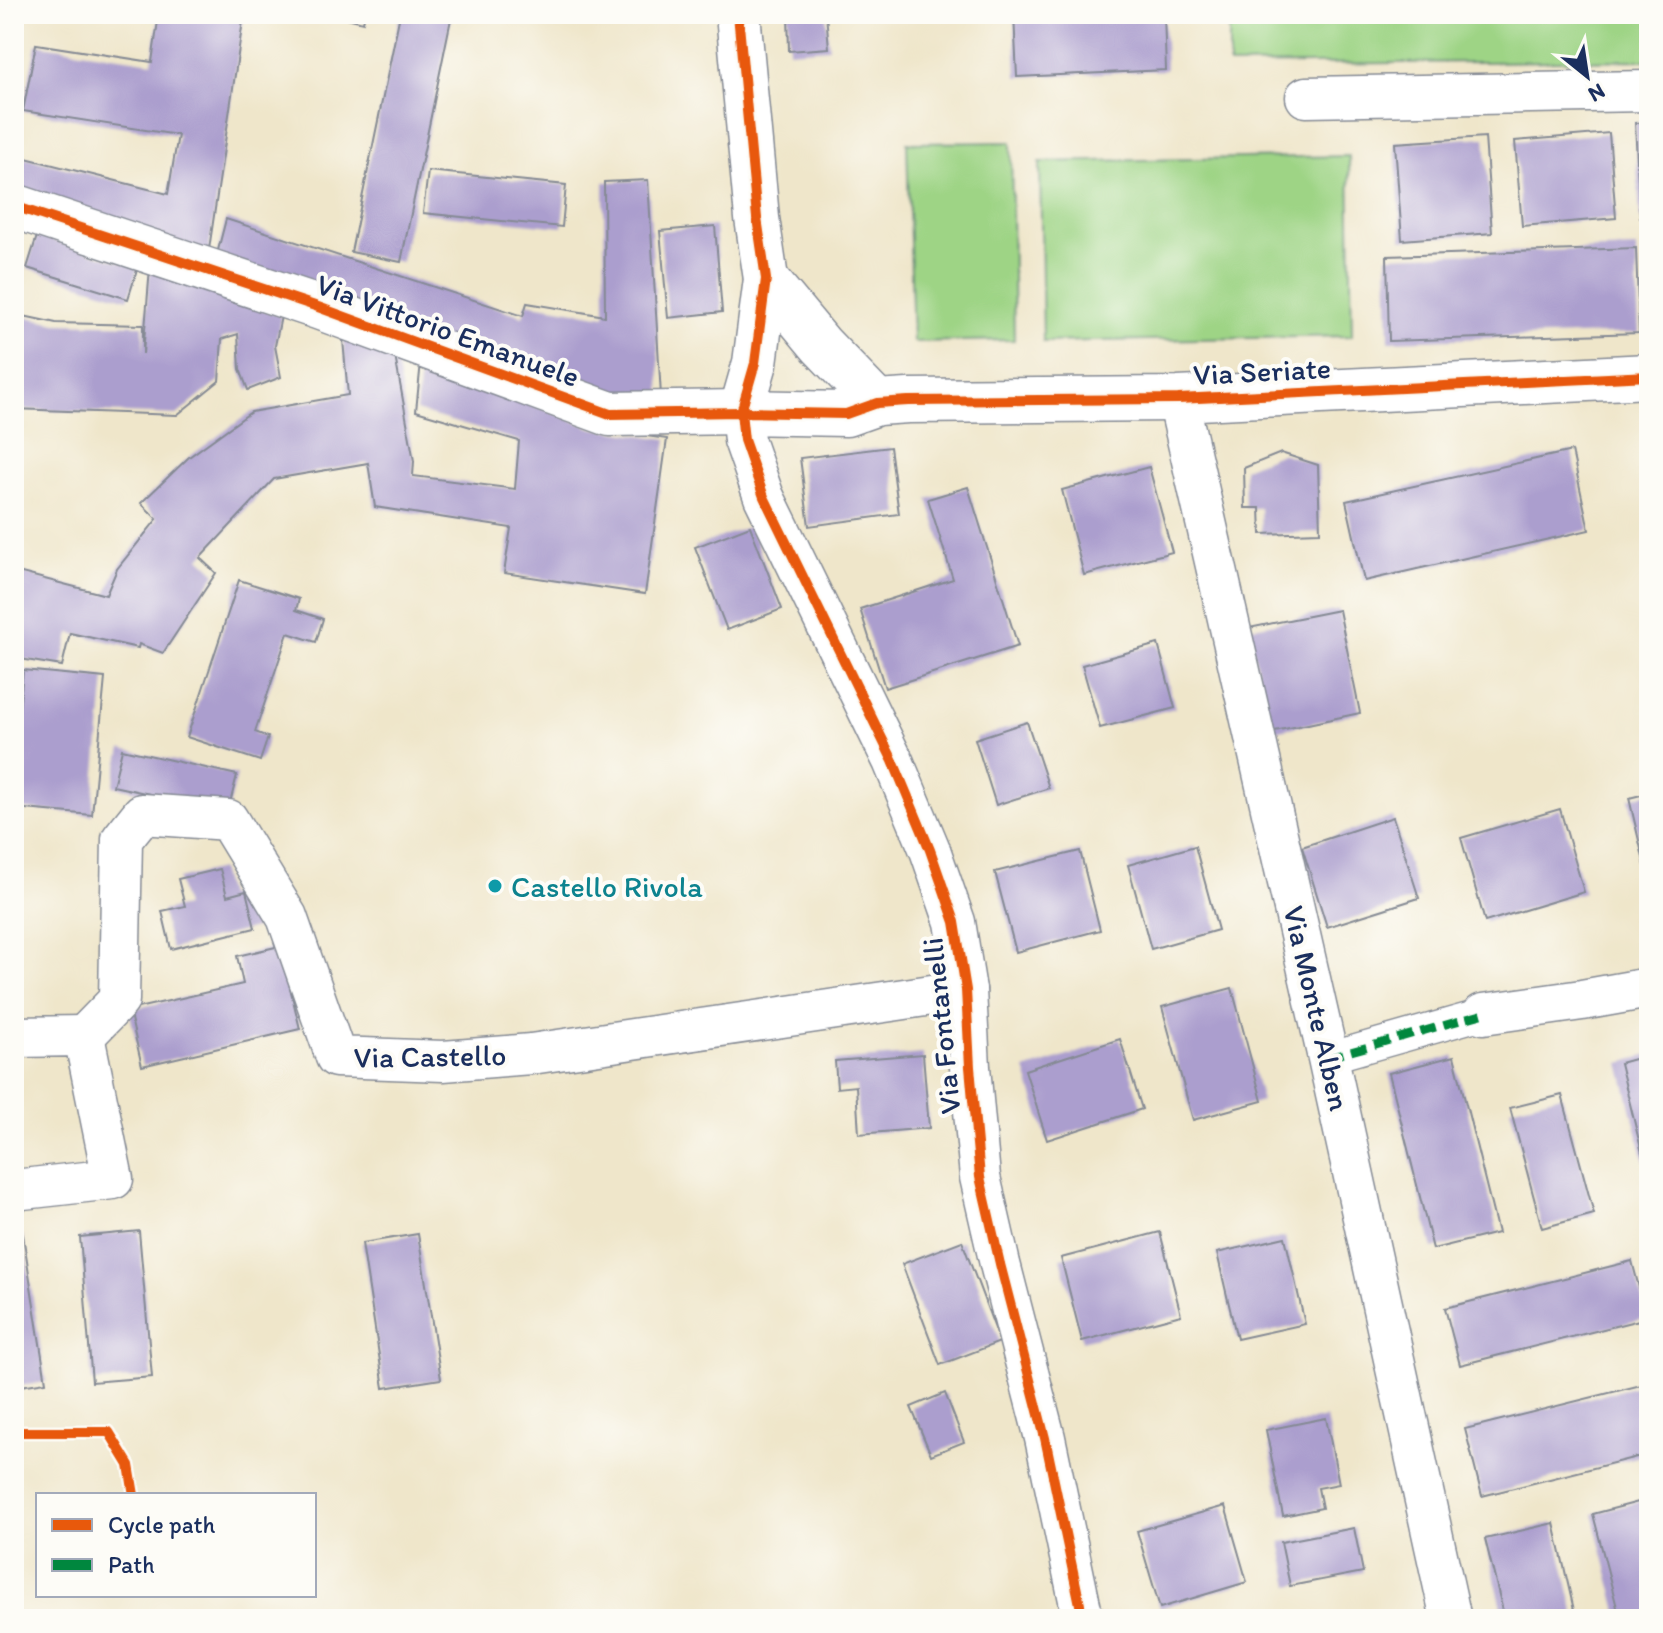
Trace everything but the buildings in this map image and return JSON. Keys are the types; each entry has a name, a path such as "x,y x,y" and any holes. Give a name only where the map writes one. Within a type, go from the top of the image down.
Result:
{"street":[{"path":"738,14 754,189 766,279 755,363 741,412"},
{"path":"1306,97 1649,91"},
{"name":"Via Vittorio Emanuele","path":"14,206 318,307 610,414 846,414 877,403"},
{"path":"766,279 821,345 877,403"},
{"name":"Via Seriate","path":"877,403 1178,399 1649,376"},
{"name":"Via Monte Alben","path":"1178,399 1328,1058 1451,1619"},
{"name":"Via Fontanelli","path":"741,412 744,440 764,497 893,761 930,850 955,922 966,990 980,1177 1045,1438 1083,1619"},
{"name":"Via Castello","path":"84,1036 119,1000 122,839 142,814 228,820 287,917 336,1057 443,1061 531,1054 966,990"},
{"path":"1328,1058 1483,1014 1649,988"},
{"path":"14,1037 84,1036 113,1179 14,1190"}],"green space":[{"path":"1229,14 1649,14 1649,60 1229,65"},
{"path":"1011,142 1014,340 913,342 907,143"},
{"path":"1349,156 1352,336 1043,342 1040,162"}],"marked path":[{"path":"1328,1058 1483,1014"}],"cycle path":[{"path":"738,14 757,218 766,279 755,363 741,412 744,440 764,497 893,761 930,850 955,922 966,990 980,1177 1045,1438 1083,1619"},
{"path":"14,206 318,307 610,414 846,414 877,403 908,401 1178,399 1649,376"},
{"path":"14,1432 109,1432 129,1465 134,1493"}],"place":[{"name":"Castello Rivola","path":"495,886"}]}
